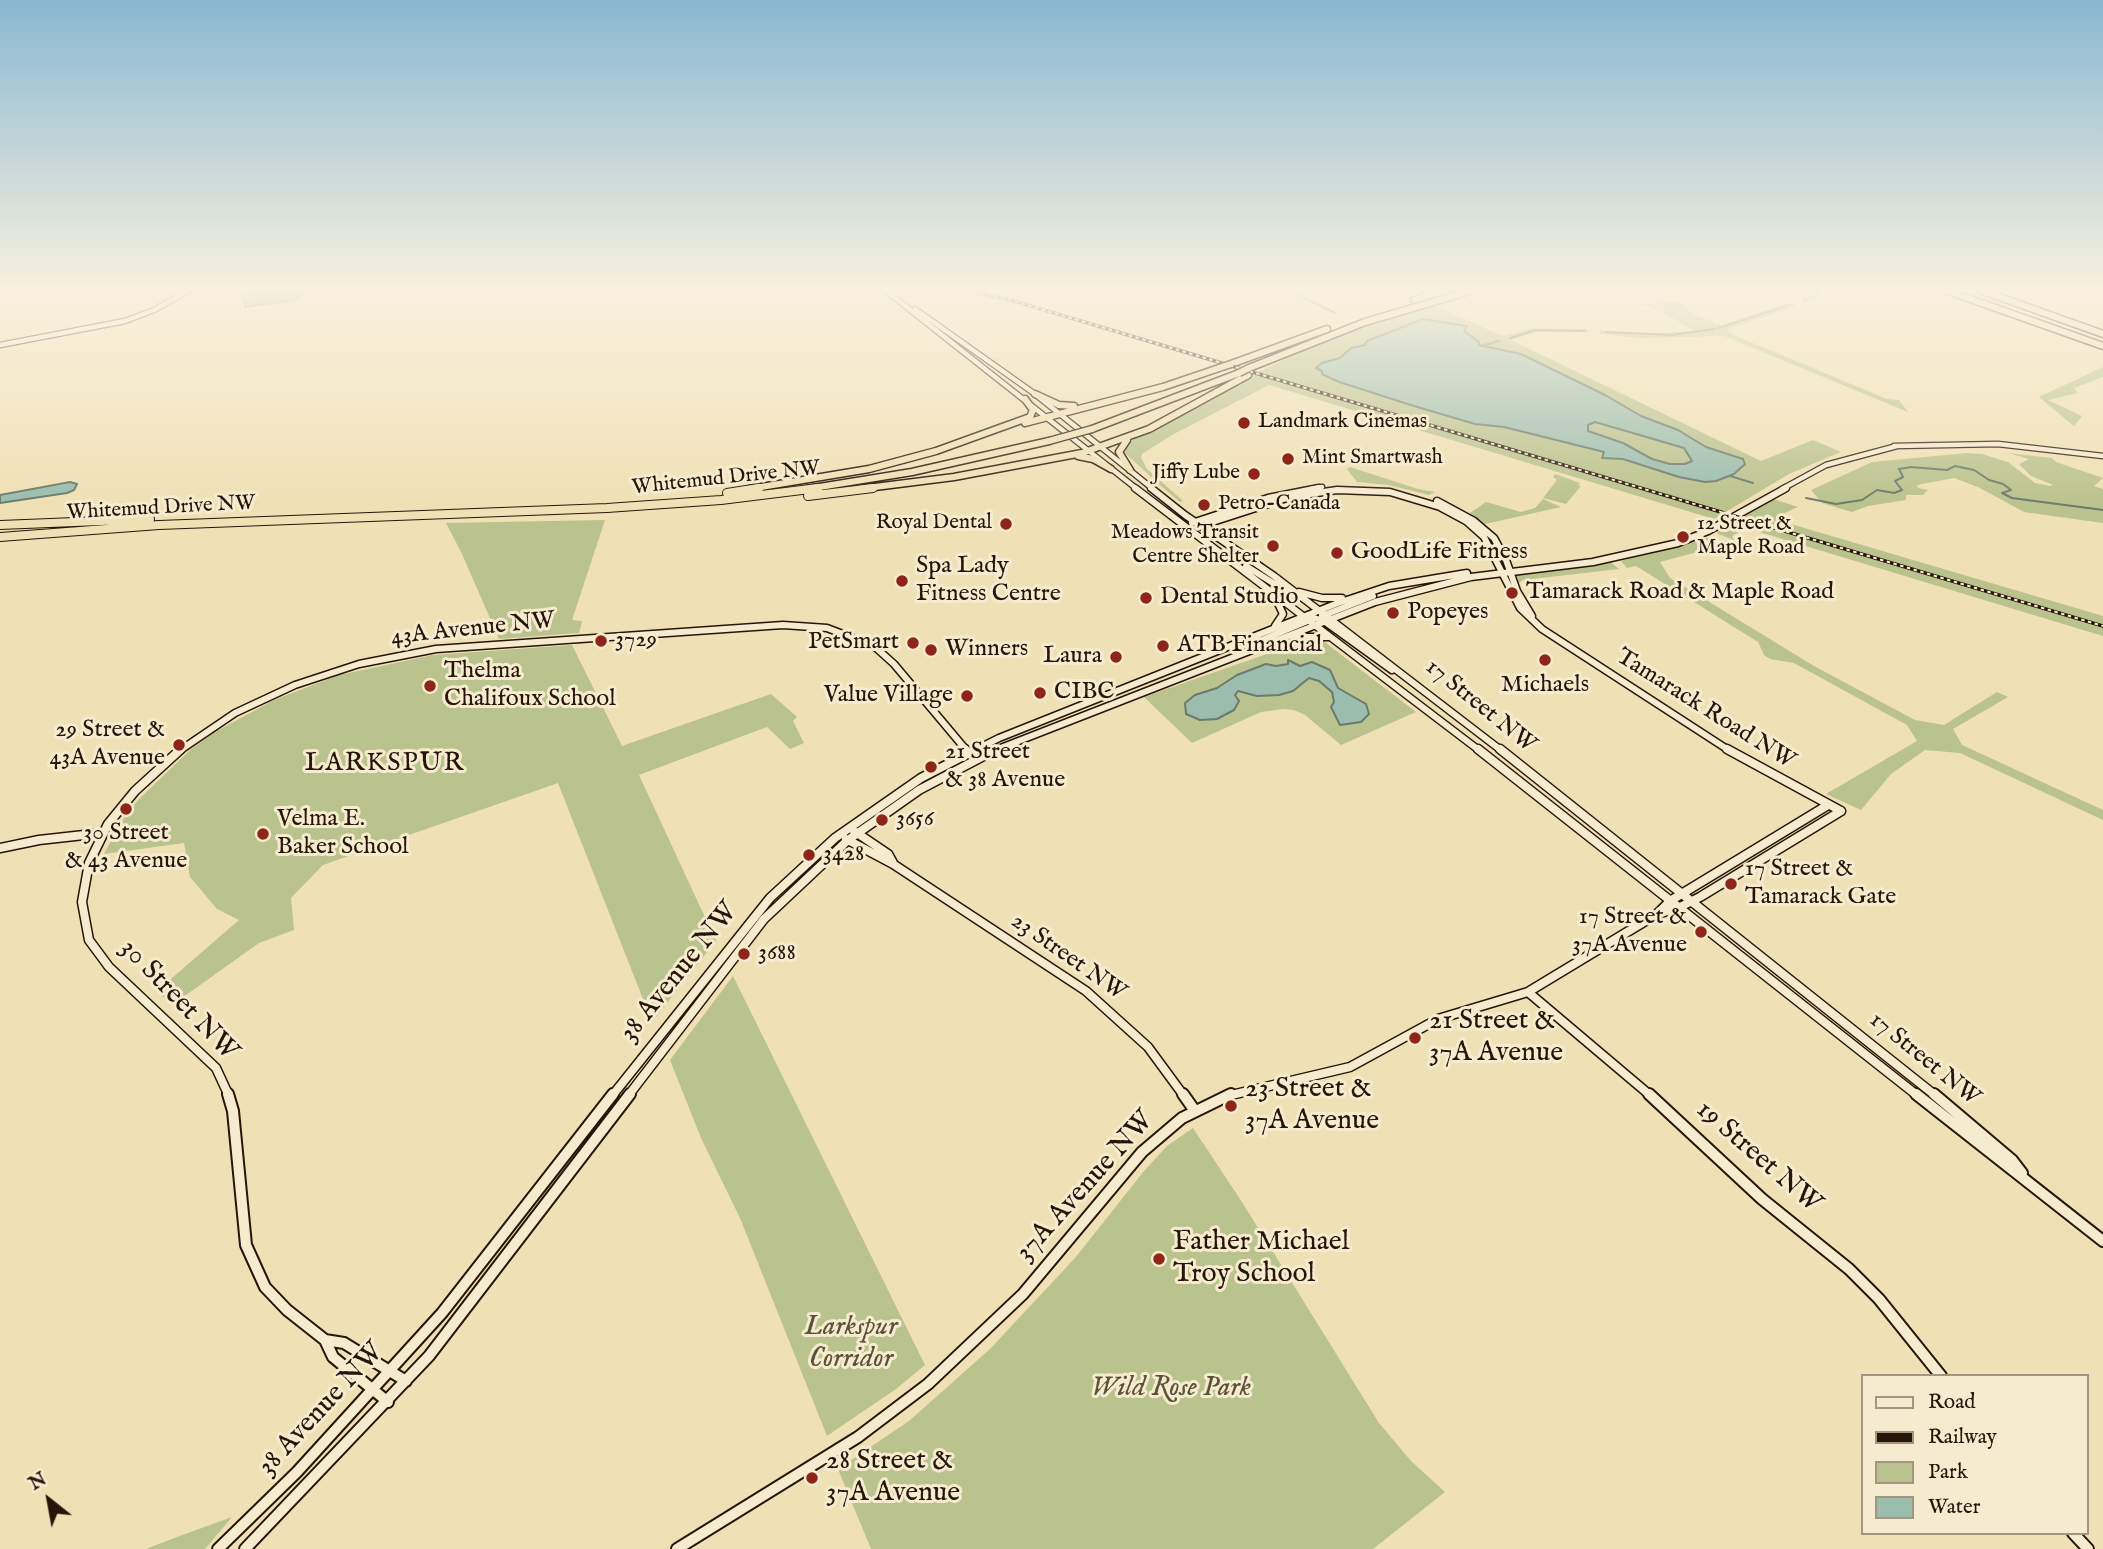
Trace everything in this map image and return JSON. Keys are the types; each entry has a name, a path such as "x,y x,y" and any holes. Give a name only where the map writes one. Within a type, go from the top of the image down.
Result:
{"highway":[{"path":"720,495 869,468 1243,362"},
{"name":"Whitemud Drive NW","path":"0,537 162,522 647,506 721,500 851,483 957,463 1089,427 1154,407 1254,362"},
{"path":"647,506 723,504 844,492 954,477 1060,458 1130,437 1161,423 1270,362"},
{"name":"Whitemud Drive NW","path":"1089,427 1149,404 1231,367 1251,371"},
{"path":"1034,394 1066,406 1105,400"},
{"path":"968,441 1030,418 1033,410 1025,400"},
{"path":"1130,437 1119,450 1130,470"},
{"name":"Whitemud Drive NW","path":"0,532 162,522 610,503 720,495 911,468 1046,439"},
{"path":"1060,458 1086,457 1111,469"},
{"path":"0,525 162,522"},
{"path":"0,543 162,522"}],"street":[{"name":"17 Street NW","path":"977,362 1131,485 1293,591 1318,617 1333,638 1670,901 1684,905 2103,1241"},
{"name":"17 Street NW","path":"989,362 1034,394 1130,470 1192,525 1209,544 1266,586 1318,617 1422,687 1681,894 1684,905"},
{"path":"1293,591 1322,598 1354,597 1424,580 1614,558 1678,543 1704,533 1808,470 1835,459 1897,446 1982,443 2103,456"},
{"name":"Tamarack Road NW","path":"1192,525 1301,495 1345,489 1379,491 1422,500 1457,516 1484,537 1506,570 1520,608 1535,624 1726,749 1841,811"},
{"path":"1209,544 1289,593 1318,617"},
{"path":"1318,617 1406,592 1506,570"},
{"path":"1198,668 1318,617 1424,580"},
{"path":"1266,586 1283,609 1278,624 1269,630"},
{"path":"1318,617 1354,597"},
{"name":"38 Avenue NW","path":"218,1549 291,1478 442,1313 729,946 770,898 848,834 971,756 1269,630 1318,617"},
{"name":"38 Avenue NW","path":"971,756 1284,637 1318,617"},
{"name":"43A Avenue NW","path":"187,744 235,713 288,687 341,669 406,653 783,625 827,628 874,646 894,664 971,756"},
{"path":"1284,637 1315,635 1333,638"},
{"name":"30 Street NW","path":"187,744 135,791 102,833 89,863 82,893 82,914 89,940 109,967 216,1068 225,1083 233,1111 243,1230 253,1263 270,1294 325,1340 333,1357 388,1402"},
{"name":"37A Avenue NW","path":"1657,914 1670,901 1828,805"},
{"name":"37A Avenue NW","path":"677,1549 858,1437 928,1384 1023,1294 1149,1144 1168,1128 1218,1099 1252,1087 1341,1070 1438,1019 1528,992 1657,914 1684,905 1841,811"},
{"path":"0,848 39,840 102,833"},
{"name":"38 Avenue NW","path":"245,1549 429,1356 752,933 848,834"},
{"name":"23 Street NW","path":"848,834 1096,998 1148,1047 1195,1111"},
{"name":"19 Street NW","path":"1528,992 1656,1100 1762,1199 1849,1269 1879,1299 1939,1374"},
{"name":"30 Street NW","path":"325,1340 344,1343 406,1381"},
{"path":"2075,1535 2088,1549"}],"green space":[{"path":"1278,362 1557,362 1761,461 1813,440 1841,452 1789,474 1714,519 1269,385 1172,435 1142,454 1141,458 1147,469 1183,501 1180,502 1125,453 1128,442"},
{"path":"1788,362 1799,362 1887,399 1899,400 1908,412"},
{"path":"2103,367 2103,377 2074,388 2078,393 2048,400 2082,416 2074,426 2039,397"},
{"path":"2008,453 2052,458 2056,462 2103,478 2094,486 2103,489 2103,523 2024,512 1978,487 1954,478 1917,485 1918,488 1928,490 1923,495 1906,495 1906,500 1868,506 1852,512 1822,503 1811,490 1872,462 1982,454 2008,462 2035,483 2050,486 2053,485 2031,476 2019,464 2029,459"},
{"path":"1350,467 1435,492 1429,495 1389,485 1357,482 1347,469"},
{"path":"1555,474 1580,483 1578,485 1581,486 1566,504 1543,498 1557,480 1553,477"},
{"path":"1543,499 1561,507 1485,524 1470,513 1486,502 1521,512 1535,508"},
{"path":"1773,499 1798,507 1778,516 1784,522 2103,616 2103,636 1746,528 1732,536 1734,540 1718,534 1716,529"},
{"path":"605,520 572,620 582,621 579,633 499,639 446,523"},
{"path":"1702,536 1724,545 1660,562 1670,578 1814,666 1915,720 1944,725 1997,692 2008,697 1953,729 1962,745 2103,810 2103,820 1960,753 1925,750 1891,774 1861,810 1826,794 1917,741 1907,725 1794,663 1770,659 1764,655 1758,642 1636,566 1627,568 1621,561"},
{"path":"1609,561 1619,569 1523,580 1519,583 1516,575 1516,573"},
{"path":"1322,640 1416,712 1341,745 1305,715 1283,709 1261,712 1192,743 1144,697 1301,642"},
{"name":"Velma E. Baker School","path":"572,645 622,746 771,694 797,717 793,721 804,743 790,749 767,727 639,775 716,941 652,1022 558,783 323,865 291,898 294,930 259,943 172,1005 157,991 239,920 217,909 190,877 184,843 104,854 119,825 138,800 190,750 215,732 274,700 339,675 433,655"},
{"name":"Larkspur Corridor","path":"733,976 925,1365 896,1389 827,1436 740,1218 701,1138 670,1060"},
{"name":"Wild Rose Park","path":"1193,1128 1379,1423 1411,1461 1445,1492 1373,1549 871,1549 838,1469 909,1421 990,1349 1075,1258 1144,1171 1167,1146"},
{"path":"232,1517 205,1549 146,1549 177,1537"}],"water":[{"path":"1538,362 1641,416 1678,430 1706,447 1743,459 1745,464 1734,474 1716,481 1705,482 1679,477 1623,459 1602,458 1604,452 1504,427 1475,424 1414,406 1339,382 1316,368 1322,363","holes":["1595,422 1684,448 1692,461 1670,464 1652,459 1623,443 1588,431 1588,425"]},
{"path":"70,482 77,484 74,490 67,493 0,503 0,495"},
{"path":"1288,660 1300,666 1312,662 1330,670 1338,688 1366,704 1369,714 1361,722 1340,725 1331,707 1334,702 1332,692 1319,681 1309,678 1293,691 1279,695 1257,696 1238,691 1235,695 1239,701 1234,710 1217,719 1200,720 1186,714 1185,703 1195,695 1217,688 1237,675 1266,664 1288,664"}],"waterway":[{"path":"1806,498 1836,504 1862,500 1877,490 1894,493 1902,490 1895,481 1903,477 1899,469 1911,467 1947,470 1955,466 1974,470 1989,480 2003,484 2011,490 2002,493 2012,498 2103,510"},
{"path":"1730,476 1753,483"}],"railway":[{"path":"1219,362 2103,626"}],"place":[{"name":"Landmark Cinemas","path":"1244,423"},
{"name":"Mint Smartwash","path":"1288,459"},
{"name":"Jiffy Lube","path":"1254,474"},
{"name":"Petro-Canada","path":"1204,505"},
{"name":"Royal Dental","path":"1006,524"},
{"name":"12 Street & Maple Road","path":"1683,537"},
{"name":"Meadows Transit Centre Shelter","path":"1273,546"},
{"name":"GoodLife Fitness","path":"1337,553"},
{"name":"Spa Lady Fitness Centre","path":"902,581"},
{"name":"Tamarack Road & Maple Road","path":"1512,593"},
{"name":"Dental Studio","path":"1146,598"},
{"name":"Popeyes","path":"1393,613"},
{"name":"3729","path":"601,641"},
{"name":"PetSmart","path":"913,643"},
{"name":"ATB Financial","path":"1163,646"},
{"name":"Winners","path":"931,650"},
{"name":"Laura","path":"1116,657"},
{"name":"Michaels","path":"1545,660"},
{"name":"Thelma Chalifoux School","path":"430,686"},
{"name":"CIBC","path":"1040,693"},
{"name":"Value Village","path":"967,696"},
{"name":"29 Street & 43A Avenue","path":"179,745"},
{"name":"21 Street & 38 Avenue","path":"931,767"},
{"name":"30 Street & 43 Avenue","path":"126,809"},
{"name":"3656","path":"882,820"},
{"name":"Velma E. Baker School","path":"263,834"},
{"name":"3428","path":"809,855"},
{"name":"17 Street & Tamarack Gate","path":"1731,884"},
{"name":"17 Street & 37A Avenue","path":"1701,932"},
{"name":"3688","path":"744,954"},
{"name":"21 Street & 37A Avenue","path":"1415,1038"},
{"name":"23 Street & 37A Avenue","path":"1231,1106"},
{"name":"Father Michael Troy School","path":"1159,1259"},
{"name":"28 Street & 37A Avenue","path":"812,1478"}],"district":[{"name":"LARKSPUR","path":"385,765"}]}
